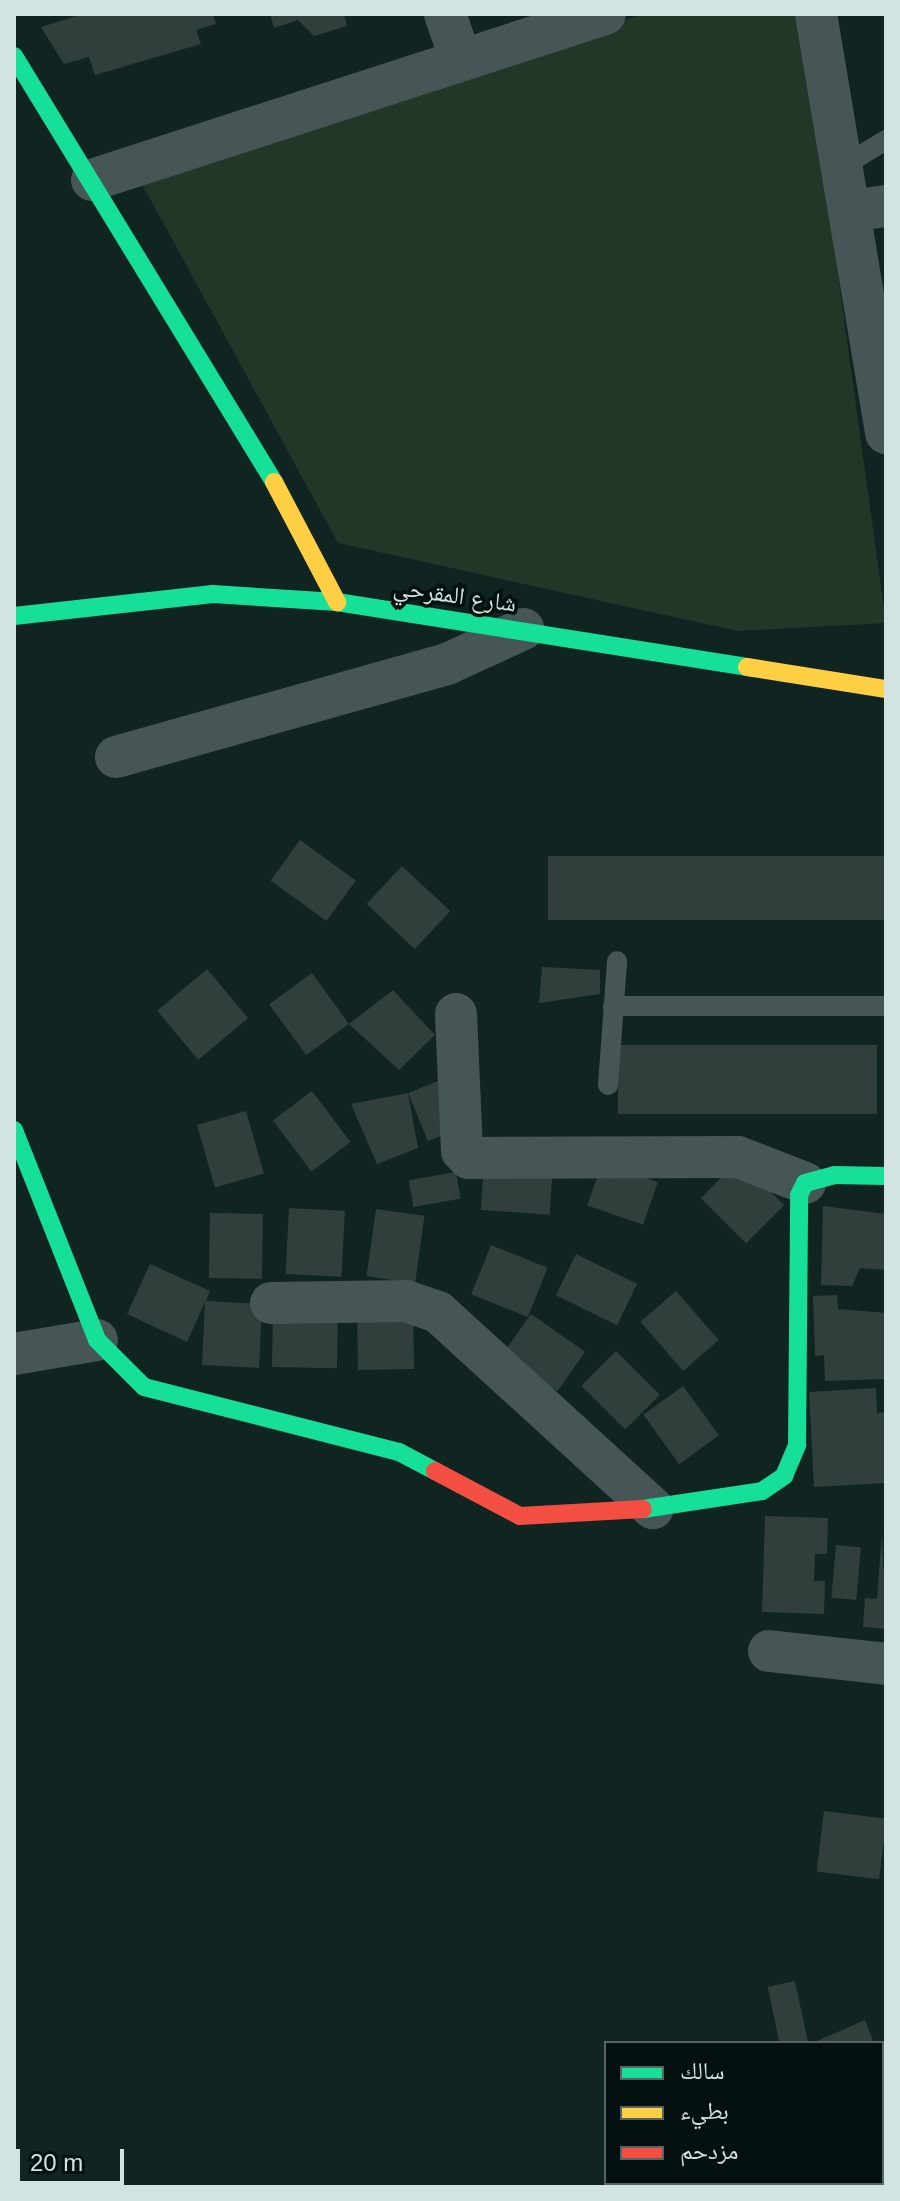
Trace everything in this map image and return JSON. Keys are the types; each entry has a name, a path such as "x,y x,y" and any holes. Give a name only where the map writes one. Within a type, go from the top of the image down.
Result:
{"street":[{"path":"445,14 461,60"},
{"path":"92,180 605,14"},
{"path":"816,14 843,166 868,208 886,433"},
{"path":"16,64 241,420 337,602"},
{"name":"شارع المقرحي","path":"14,616 213,594 337,602 523,629 886,689"},
{"path":"116,757 447,664 523,629"},
{"path":"456,1014 462,1151 469,1158 738,1157 805,1183 834,1175 886,1176"},
{"path":"14,1130 97,1340 144,1387 399,1452 520,1516 545,1520 653,1508 762,1491 791,1469 795,1208 805,1183"},
{"path":"271,1303 406,1301 438,1312 653,1508"},
{"path":"14,1354 97,1340"},
{"path":"769,1651 886,1664"}],"lane":[{"path":"843,166 886,140"},
{"path":"608,1085 617,961"},
{"path":"613,1006 886,1006"}],"green space":[{"path":"643,14 802,14 886,623 738,631 338,543 137,175"}],"building":[{"path":"83,14 213,14 216,24 196,30 201,44 95,75 89,57 64,64 41,27"},
{"path":"270,14 344,14 347,26 314,36 298,20 274,28"},
{"path":"300,840 356,881 326,921 271,880"},
{"path":"548,856 886,856 886,920 548,920"},
{"path":"402,866 450,911 415,949 367,904"},
{"path":"542,967 600,970 600,994 539,1003"},
{"path":"207,969 248,1018 198,1060 157,1011"},
{"path":"312,973 349,1024 306,1055 269,1004"},
{"path":"393,990 435,1035 399,1070 349,1024"},
{"path":"618,1045 877,1045 877,1114 618,1114"},
{"path":"438,1081 457,1129 428,1141 408,1093"},
{"path":"312,1091 351,1142 311,1172 273,1120"},
{"path":"408,1093 418,1148 377,1164 351,1104"},
{"path":"246,1111 264,1173 215,1188 197,1125"},
{"path":"739,1160 784,1205 746,1243 701,1198"},
{"path":"602,1163 658,1182 643,1225 587,1206"},
{"path":"484,1164 553,1169 550,1215 481,1210"},
{"path":"456,1172 461,1199 413,1207 409,1180"},
{"path":"823,1206 886,1214 886,1270 860,1268 852,1286 821,1285"},
{"path":"289,1208 345,1211 341,1277 286,1274"},
{"path":"376,1209 425,1216 415,1283 367,1276"},
{"path":"210,1213 263,1214 262,1279 209,1278"},
{"path":"491,1245 548,1268 528,1317 471,1294"},
{"path":"576,1254 637,1284 617,1325 556,1295"},
{"path":"150,1264 210,1291 206,1301 262,1304 259,1368 202,1365 205,1302 187,1342 127,1314"},
{"path":"676,1291 719,1340 683,1371 641,1322"},
{"path":"837,1295 838,1309 886,1313 886,1379 825,1381 824,1355 815,1356 813,1296"},
{"path":"273,1307 338,1308 337,1368 272,1367"},
{"path":"413,1309 414,1369 358,1370 357,1310"},
{"path":"531,1314 585,1352 558,1391 503,1353"},
{"path":"616,1351 660,1395 625,1429 581,1386"},
{"path":"683,1386 719,1435 679,1464 643,1415"},
{"path":"876,1388 877,1413 886,1412 886,1483 814,1487 809,1392"},
{"path":"765,1516 828,1518 827,1554 815,1554 814,1581 825,1581 824,1614 762,1612"},
{"path":"882,1533 886,1629 863,1627 865,1598 877,1599"},
{"path":"836,1545 861,1547 856,1600 831,1598"},
{"path":"824,1811 886,1819 879,1879 817,1872"},
{"path":"795,1981 808,2041 779,2041 768,1987"},
{"path":"865,2020 873,2041 817,2041"},
{"path":"886,2072 886,2115 884,2115"},
{"path":"886,2127 886,2187 873,2187 884,2185"},
{"path":"644,2185 733,2185 733,2187"},
{"path":"788,2185 847,2185 847,2187"}],"traffic: fast":[{"path":"14,56 274,482"},
{"path":"14,616 213,594 337,602 747,667"},
{"path":"14,1130 97,1340 144,1387 399,1452 435,1471"},
{"path":"643,1509 762,1491 784,1476 797,1445 799,1195 805,1183 834,1175 886,1176"}],"traffic: slow":[{"path":"274,482 337,602"},
{"path":"747,667 886,689"}],"traffic: jam":[{"path":"435,1471 520,1516 643,1509"}]}
